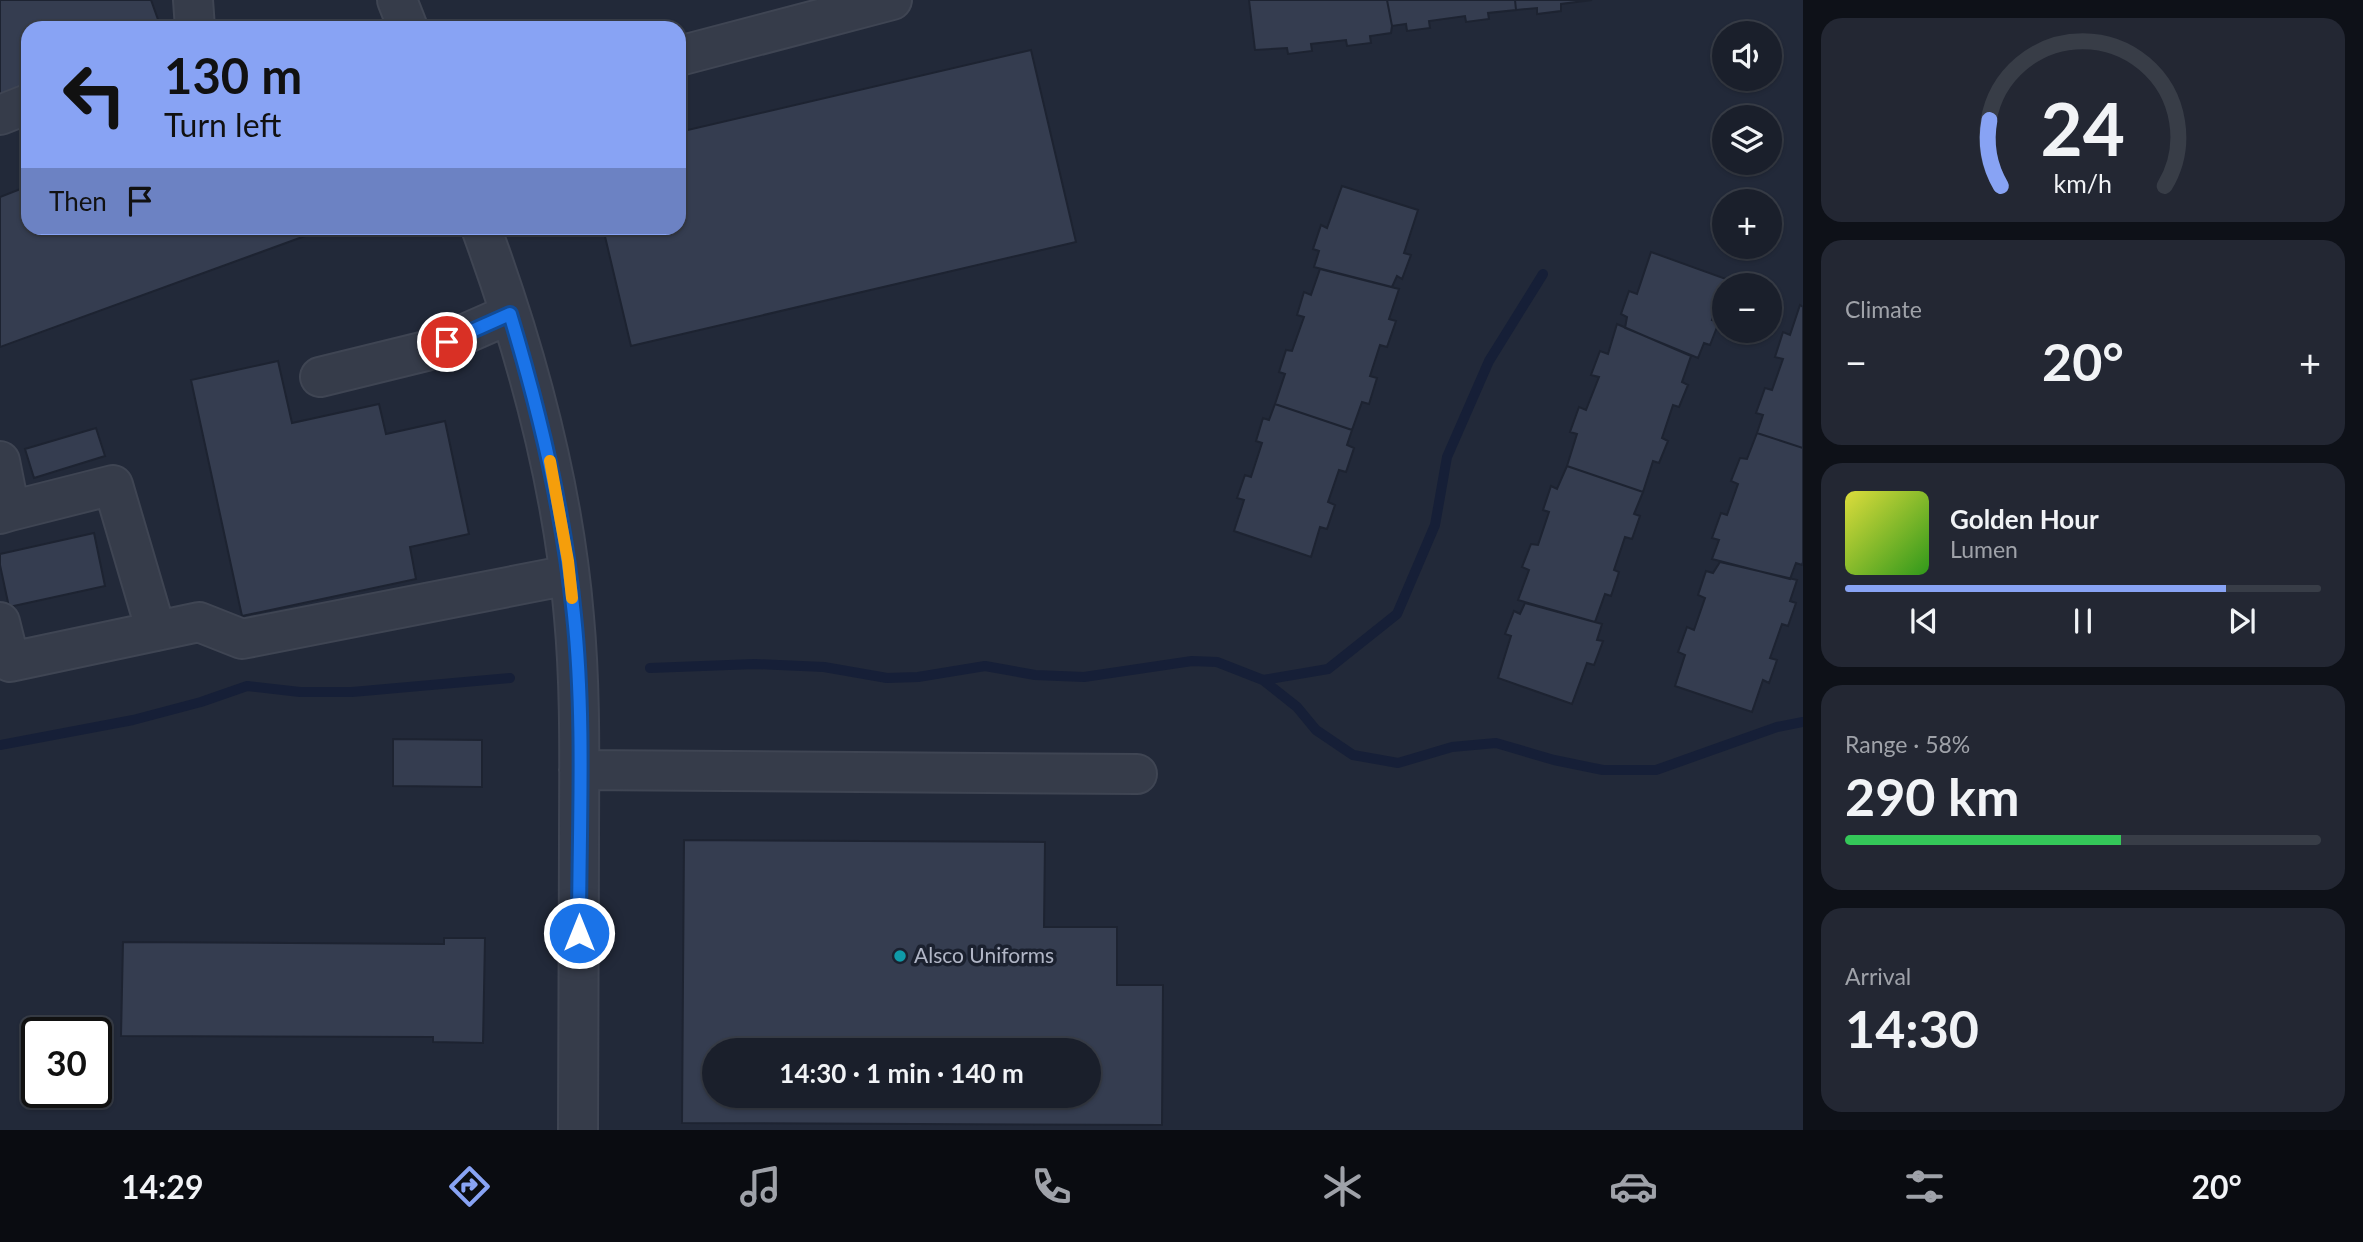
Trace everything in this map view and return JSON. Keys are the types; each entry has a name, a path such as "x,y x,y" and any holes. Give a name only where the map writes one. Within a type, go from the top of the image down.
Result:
{"street":[{"path":"192,0 194,21"},
{"path":"397,0 405,21"},
{"path":"686,54 892,0"},
{"path":"0,115 21,107"},
{"path":"483,235 510,314 545,439 569,575 578,672 578,1130"},
{"path":"320,377 426,351 510,314"},
{"path":"0,461 5,513 113,485 156,631"},
{"path":"0,622 10,662 199,622 242,639 569,575"},
{"path":"579,770 1137,774"}],"building":[{"path":"0,0 151,0 158,21 21,21 21,98 0,105"},
{"path":"1249,0 1387,0 1391,33 1370,36 1371,43 1347,46 1346,40 1311,44 1312,51 1288,54 1287,48 1255,50"},
{"path":"1387,0 1515,0 1516,10 1488,13 1489,19 1466,22 1465,16 1429,21 1430,28 1407,31 1406,24 1392,26"},
{"path":"1515,0 1592,0 1561,4 1561,11 1537,14 1537,8 1516,10"},
{"path":"1031,50 1076,242 631,346 605,235 686,235 686,130"},
{"path":"1342,186 1418,210 1404,253 1411,255 1402,279 1397,276 1392,287 1314,267 1319,251 1313,249 1321,225 1327,228"},
{"path":"21,189 21,235 308,235 0,347 0,197"},
{"path":"1651,252 1712,274 1710,345 1704,343 1698,358 1625,328 1627,317 1621,314 1629,291 1637,294"},
{"path":"1320,269 1399,289 1389,319 1396,321 1387,347 1380,345 1370,376 1377,378 1369,404 1362,402 1352,430 1275,404 1285,374 1279,372 1286,350 1292,351 1304,317 1297,315 1304,292 1311,295"},
{"path":"1800,305 1803,307 1803,448 1757,433 1763,415 1756,413 1765,388 1772,390 1783,359 1775,357 1779,343 1782,343 1783,332 1790,335"},
{"path":"1617,324 1691,356 1682,382 1688,385 1679,407 1673,405 1662,438 1668,441 1659,463 1653,461 1643,492 1567,466 1577,434 1570,432 1579,407 1586,410 1599,377 1591,375 1600,351 1608,354"},
{"path":"278,361 292,423 379,404 386,434 445,421 469,534 410,547 416,579 242,616 191,380"},
{"path":"1275,404 1352,430 1347,445 1354,448 1346,472 1339,470 1328,502 1335,505 1327,529 1320,527 1311,557 1234,531 1244,500 1237,498 1245,475 1251,477 1262,443 1256,441 1263,418 1269,420"},
{"path":"96,428 105,456 34,478 25,449"},
{"path":"1757,433 1803,448 1803,562 1802,565 1796,563 1790,579 1712,559 1719,540 1712,538 1721,513 1727,515 1738,484 1731,481 1740,458 1747,459"},
{"path":"1567,466 1643,492 1634,514 1640,516 1632,539 1625,537 1614,570 1619,572 1611,596 1605,594 1595,622 1518,600 1529,570 1522,567 1531,544 1538,545 1549,512 1543,510 1551,486 1557,489"},
{"path":"94,533 105,586 9,607 0,554"},
{"path":"1720,562 1797,580 1790,601 1796,603 1788,626 1782,624 1770,658 1777,660 1769,683 1763,680 1752,712 1675,686 1685,655 1678,652 1687,627 1694,630 1705,598 1698,595 1706,571 1713,573"},
{"path":"1525,603 1602,624 1597,640 1603,641 1594,665 1587,663 1572,704 1498,678 1511,636 1505,634 1514,611 1520,614"},
{"path":"393,739 482,740 482,787 393,786"},
{"name":"Alsco Uniforms","path":"684,840 1045,842 1044,927 1117,927 1117,985 1163,985 1162,1125 682,1123"},
{"path":"444,938 485,938 483,1043 433,1042 433,1037 121,1036 123,942 444,944"}],"waterway":[{"path":"1263,680 1328,669 1397,614 1435,525 1447,457 1489,361 1543,274"},
{"path":"650,668 755,664 824,667 887,678 918,677 985,666 1035,675 1084,677 1192,661 1217,662 1263,680 1297,707 1316,730 1353,755 1398,763 1452,747 1496,743 1554,760 1603,770 1656,770 1777,727 1803,722"},
{"path":"0,745 133,720 201,702 247,686 300,692 352,692 510,678"}],"slow traffic":[{"path":"550,461 572,598"}],"place":[{"name":"Alsco Uniforms","path":"900,956"}],"route":[{"path":"447,342 510,314 551,467 568,561 578,672 579,933"}]}
